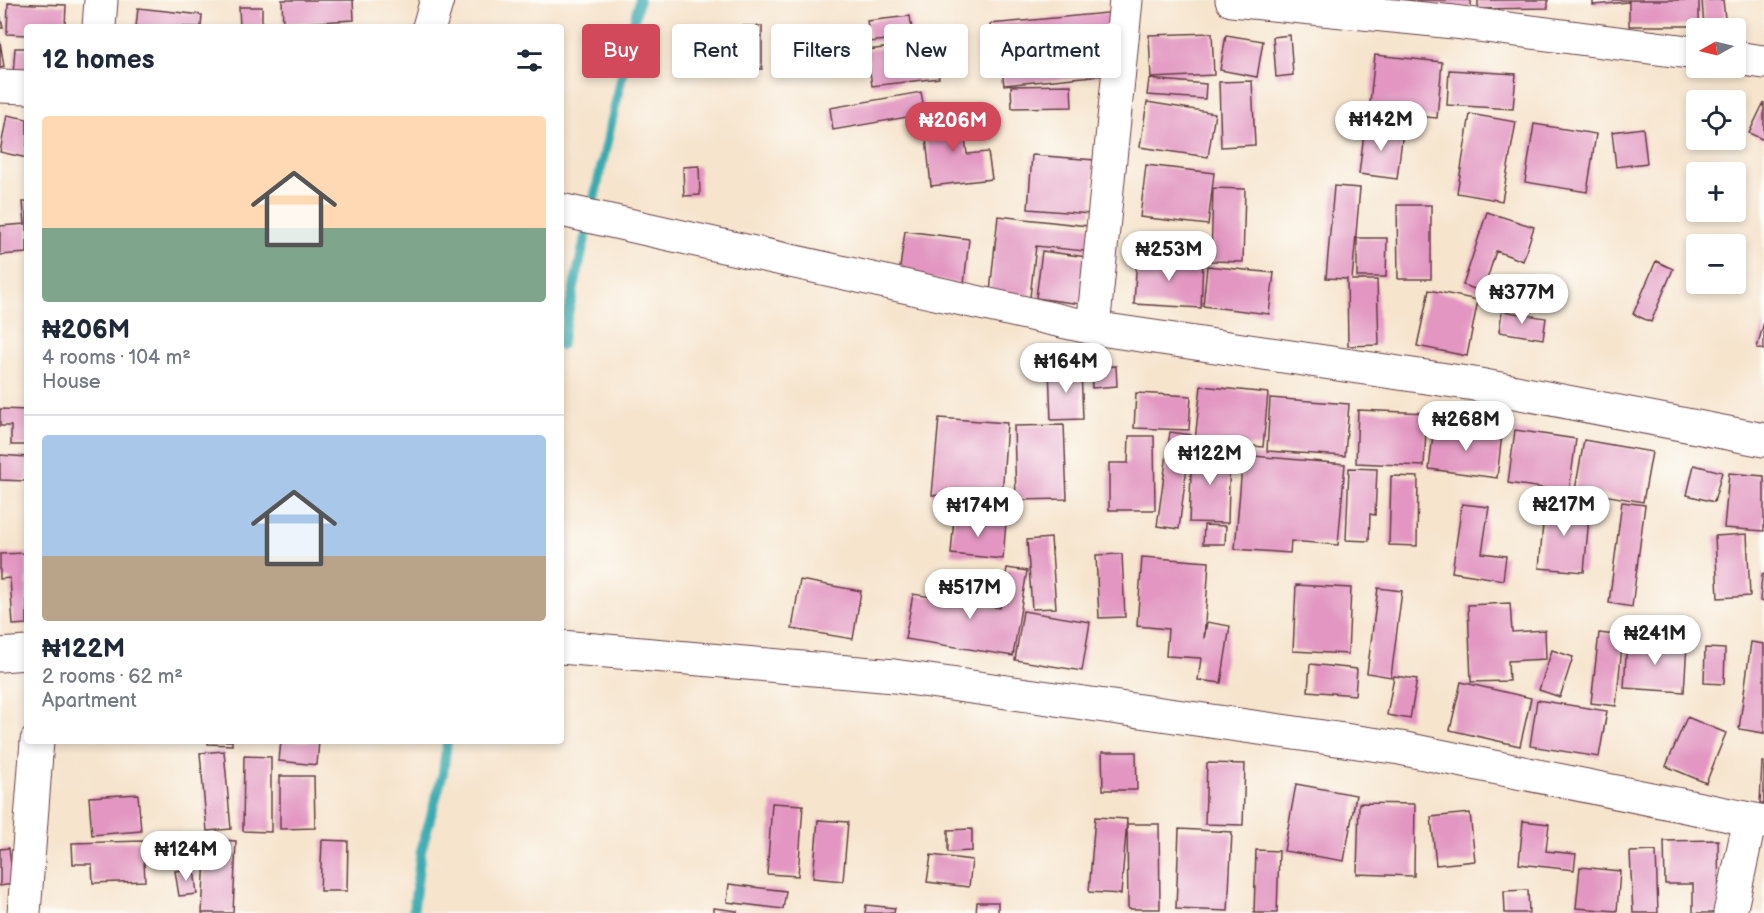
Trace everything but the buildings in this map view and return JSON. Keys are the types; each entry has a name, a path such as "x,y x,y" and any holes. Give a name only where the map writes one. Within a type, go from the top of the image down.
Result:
{"street":[{"path":"99,24 101,0"},
{"path":"430,24 437,0"},
{"path":"1094,328 1126,0"},
{"path":"1232,0 1454,22 1686,52"},
{"path":"1746,59 1764,62"},
{"path":"0,86 24,87"},
{"path":"565,212 1094,328 1474,384 1764,440"},
{"path":"564,647 894,676 1376,744 1757,820 1730,913"},
{"path":"0,655 24,653"},
{"path":"24,913 37,744"}],"waterway":[{"path":"564,332 639,0"},
{"path":"413,913 421,851 443,773 447,744"}]}
